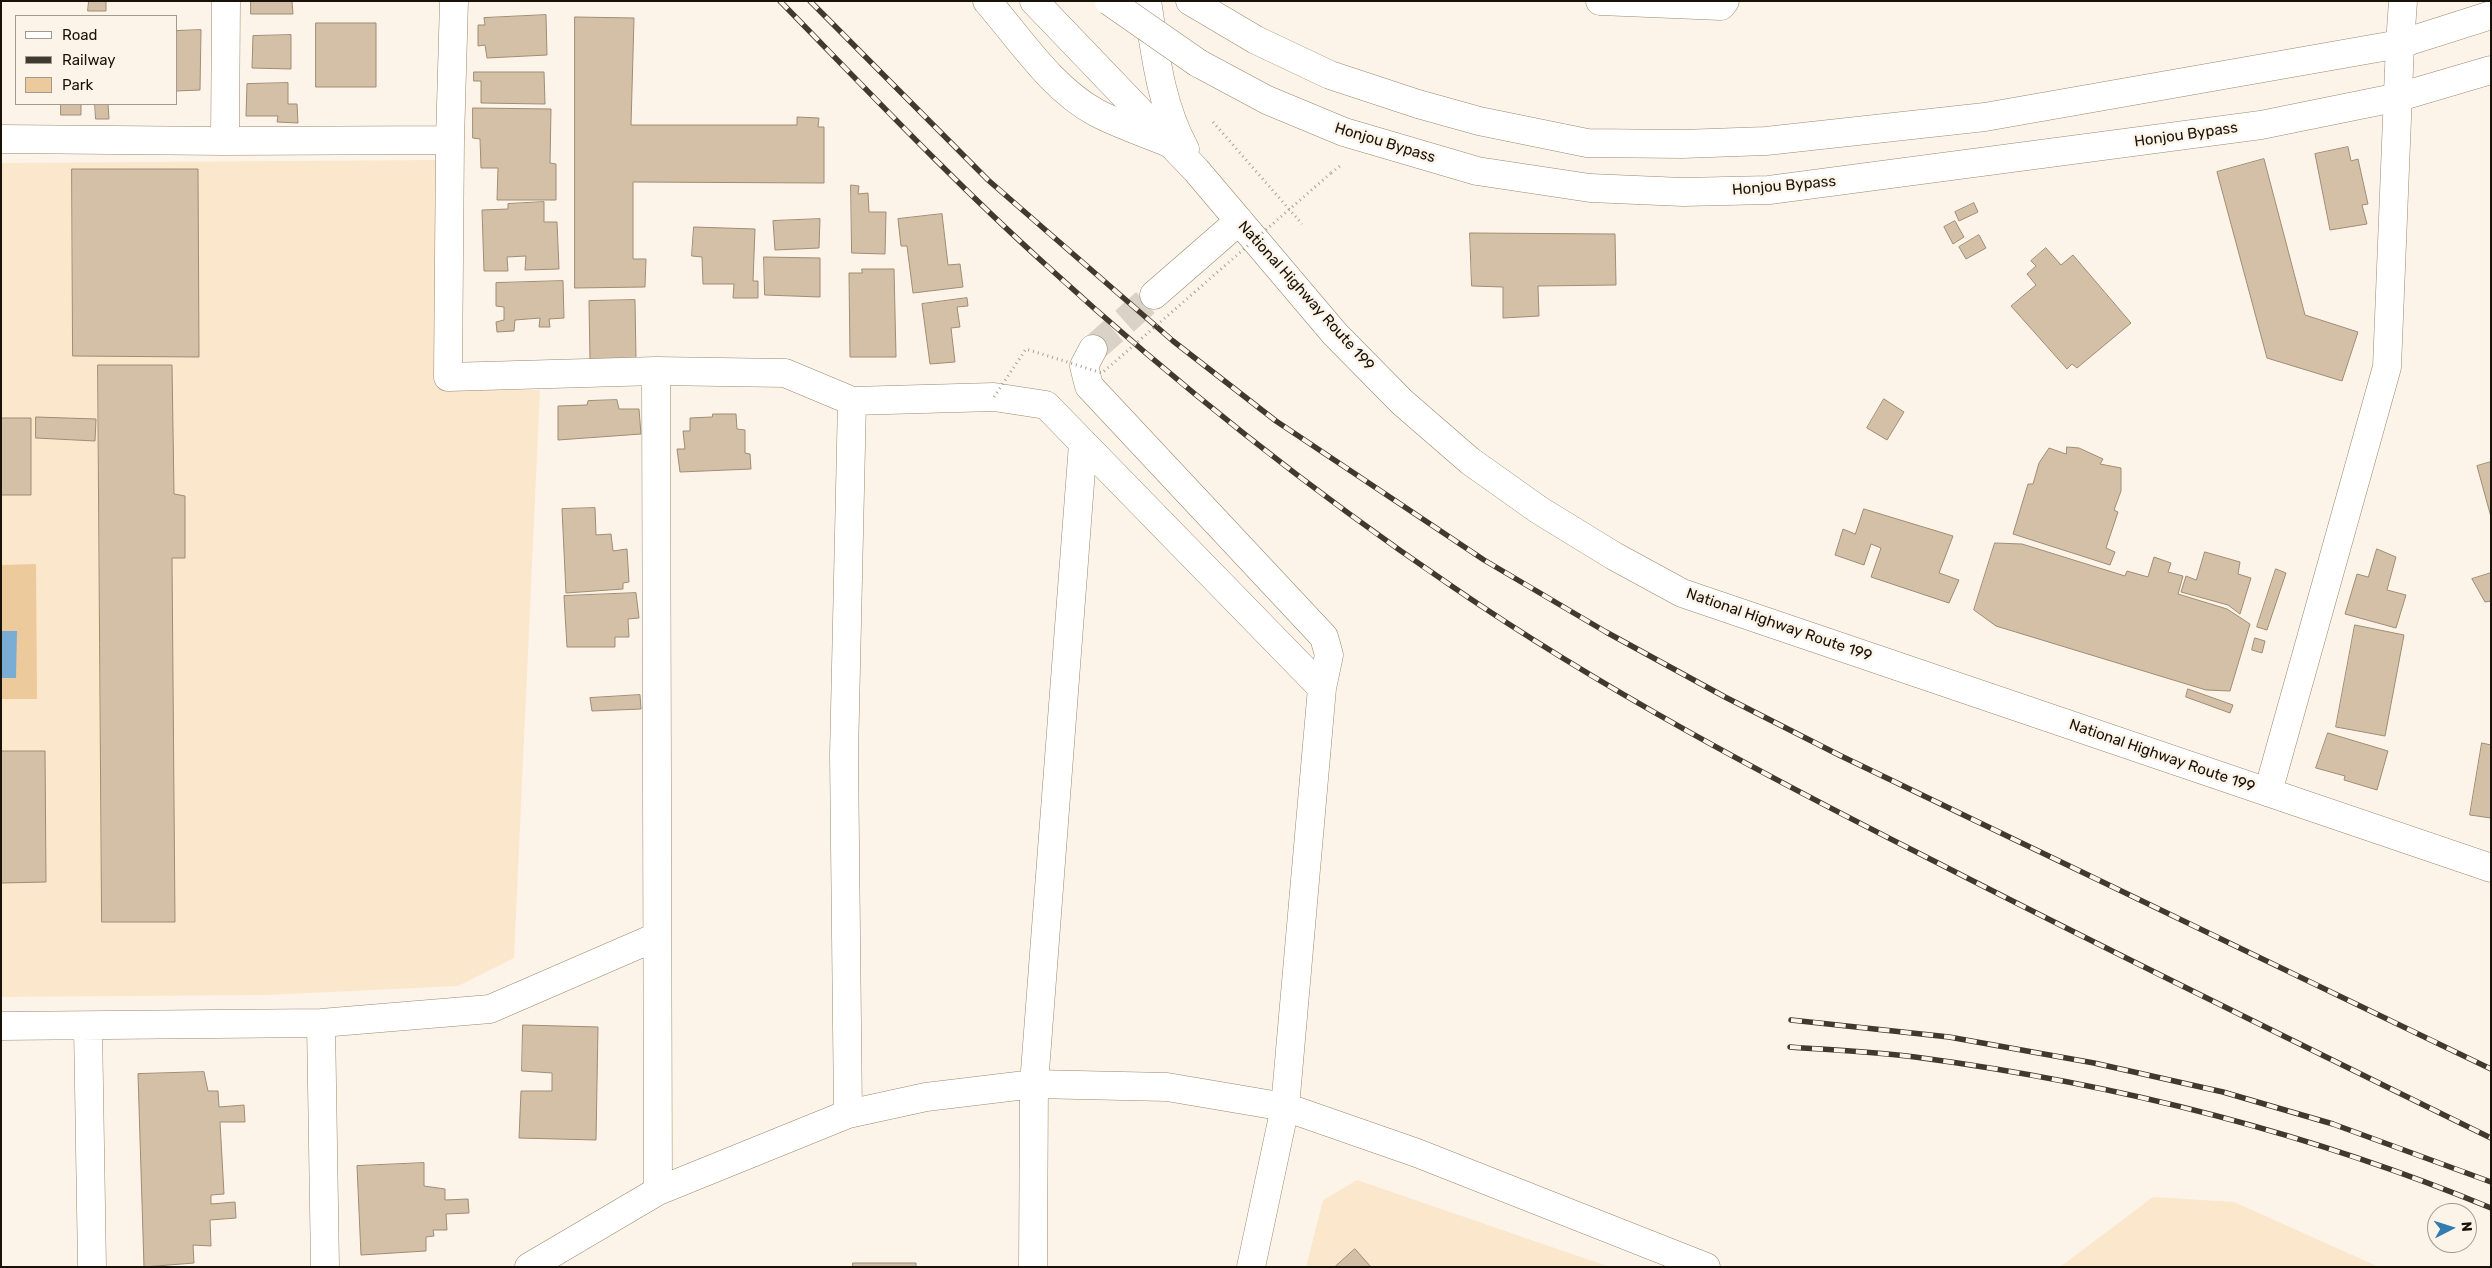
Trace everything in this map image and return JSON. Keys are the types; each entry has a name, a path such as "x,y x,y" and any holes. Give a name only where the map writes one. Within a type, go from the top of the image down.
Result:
{"main road":[{"path":"225,141 226,1"},
{"path":"454,1 450,140 448,377 656,371 785,373 852,401 994,397 1046,405 1322,688"},
{"path":"988,1 1054,79 1075,99 1098,113 1169,143"},
{"name":"National Highway Route 199","path":"1034,1 1088,55 1196,170 1335,334 1402,402 1470,461 1540,510 1614,556 1682,593 2491,868"},
{"name":"Honjou Bypass","path":"1109,1 1198,63 1267,100 1344,132 1477,171 1590,188 1683,192 1770,190 1971,165 2261,125 2399,98 2491,70"},
{"name":"National Highway Route 199","path":"1147,1 1160,79 1170,118 1196,170"},
{"path":"1600,1 1721,6 1725,1"},
{"path":"2268,792 2387,367 2403,1"},
{"path":"1190,2 1256,40 1330,76 1418,104 1480,121 1587,142 1682,144 1766,141 1985,117 2400,44 2491,15"},
{"path":"1,139 225,141 450,140"},
{"path":"1154,295 1239,221"},
{"path":"1093,349 1084,366 1089,386 1324,637 1328,655 1322,688 1286,1107 1251,1267"},
{"path":"656,371 658,1191"},
{"path":"848,1114 844,755 852,401"},
{"path":"1033,1267 1034,1084 1083,444"},
{"path":"1,1026 321,1023 490,1009 656,937"},
{"path":"321,1023 325,1267"},
{"path":"88,1026 92,1267"},
{"path":"529,1267 658,1191 848,1114 926,1097 1034,1084 1168,1087 1286,1107 1417,1153 1706,1267"}],"path":[{"path":"1213,122 1302,224"},
{"path":"994,397 1026,348 1102,373 1342,164"}],"shaded area":[{"path":"438,160 444,389 540,390 514,958 458,986 266,995 1,997 1,163"},
{"path":"1357,1180 1610,1267 1306,1267 1323,1200"},
{"path":"2153,1197 2234,1202 2379,1267 2060,1267"}],"green space":[{"path":"36,564 37,699 1,699 1,565"}],"water":[{"path":"1,631 17,631 16,678 1,678"}],"building":[{"path":"89,1 106,1 106,11 88,11"},
{"path":"251,1 292,1 293,14 251,14"},
{"path":"546,15 547,55 487,58 485,45 478,46 478,25 485,25 484,18"},
{"path":"575,17 634,18 631,125 797,125 797,117 819,118 818,127 824,127 824,183 633,182 633,259 646,259 645,287 575,288"},
{"path":"316,23 376,23 376,87 316,87"},
{"path":"201,30 200,90 178,91 178,31"},
{"path":"291,35 291,69 252,68 253,36"},
{"path":"474,72 544,72 545,104 481,103 481,81 474,81"},
{"path":"288,83 288,104 297,104 298,123 277,122 278,116 246,116 247,84"},
{"path":"61,105 81,105 81,115 61,115"},
{"path":"95,105 108,105 109,119 96,119"},
{"path":"473,108 551,109 550,163 556,164 556,200 497,200 498,168 481,168 480,139 473,138"},
{"path":"2348,147 2351,161 2358,159 2368,204 2362,205 2367,224 2330,230 2315,154"},
{"path":"2264,159 2305,315 2358,332 2342,381 2267,358 2217,172"},
{"path":"72,169 198,169 199,357 73,356"},
{"path":"851,185 859,186 858,194 868,193 869,212 886,212 885,254 852,253"},
{"path":"544,202 544,222 557,222 559,269 525,270 526,256 507,257 508,271 484,271 482,210 508,209 508,204"},
{"path":"1974,203 1978,212 1959,221 1955,212"},
{"path":"942,214 948,265 960,264 963,287 913,293 907,246 901,246 898,219"},
{"path":"820,219 819,248 775,250 773,221"},
{"path":"1955,221 1964,237 1953,244 1944,227"},
{"path":"694,227 755,229 753,281 758,281 758,298 733,298 734,284 703,284 702,257 692,256"},
{"path":"1470,233 1615,234 1616,285 1538,286 1539,316 1503,318 1503,287 1472,286"},
{"path":"1979,235 1986,248 1966,259 1959,247"},
{"path":"2046,248 2061,265 2073,255 2131,323 2077,368 2072,364 2067,369 2011,306 2036,285 2027,274 2036,266 2031,261"},
{"path":"764,257 820,258 820,297 765,295"},
{"path":"862,269 894,269 896,357 850,357 849,273 862,273"},
{"path":"563,281 564,318 549,319 550,327 539,327 540,318 515,320 514,331 497,332 496,322 504,320 504,307 496,306 496,283"},
{"path":"967,298 968,306 957,307 960,327 951,328 955,362 930,364 922,304"},
{"path":"635,300 636,359 590,360 589,301"},
{"path":"98,365 172,365 174,494 185,496 185,558 172,558 175,922 102,922"},
{"path":"1884,399 1904,412 1887,440 1867,428"},
{"path":"617,400 619,409 639,409 641,434 558,440 558,406 587,405 588,401"},
{"path":"713,414 736,414 737,429 745,430 745,453 750,454 751,469 680,472 677,449 685,449 683,431 690,431 690,418 712,417"},
{"path":"36,417 96,419 95,441 36,438"},
{"path":"1,418 31,418 31,495 1,495"},
{"path":"2067,447 2079,448 2103,459 2100,464 2121,468 2121,491 2114,510 2118,512 2106,548 2115,552 2110,565 2013,534 2028,484 2033,484 2039,463 2049,448 2066,454"},
{"path":"2491,462 2491,517 2477,466"},
{"path":"595,508 596,535 611,534 613,551 627,549 629,582 623,583 623,589 566,593 562,509"},
{"path":"1864,509 1953,536 1939,573 1959,580 1949,603 1871,577 1881,548 1871,544 1864,565 1835,555 1843,529 1855,534"},
{"path":"1995,543 2022,544 2125,576 2127,571 2148,577 2154,557 2171,563 2168,572 2183,576 2178,594 2227,609 2250,624 2230,691 2206,690 1996,626 1974,610"},
{"path":"2377,549 2396,557 2387,590 2406,595 2396,628 2345,614 2357,574 2368,577"},
{"path":"2205,552 2240,562 2238,574 2251,578 2240,614 2228,605 2181,592 2186,576 2196,580"},
{"path":"2276,569 2286,573 2267,630 2257,627"},
{"path":"2491,573 2491,601 2485,602 2472,579"},
{"path":"636,593 639,618 628,619 629,637 615,637 615,647 567,647 564,596"},
{"path":"2355,625 2404,635 2385,736 2336,727"},
{"path":"2255,638 2265,641 2262,653 2252,650"},
{"path":"2188,689 2233,705 2230,713 2186,697"},
{"path":"640,695 641,709 592,711 590,698"},
{"path":"2328,733 2388,751 2377,790 2344,780 2345,776 2316,768"},
{"path":"2482,743 2491,745 2491,818 2470,815"},
{"path":"1,751 45,751 46,882 1,883"},
{"path":"523,1025 598,1027 596,1140 519,1138 521,1091 552,1091 552,1073 522,1071"},
{"path":"204,1072 208,1091 218,1091 219,1107 244,1105 245,1122 220,1122 224,1194 211,1195 211,1204 235,1202 236,1218 210,1220 211,1246 193,1245 194,1263 144,1267 138,1074"},
{"path":"424,1163 424,1186 445,1189 445,1200 468,1199 469,1213 446,1214 447,1230 433,1230 434,1236 426,1237 426,1251 361,1255 357,1166"},
{"path":"1355,1249 1371,1267 1335,1267"},
{"path":"853,1263 916,1263 916,1267 853,1267"}],"tunnel":[{"path":"1093,349 1154,295"}],"railway":[{"path":"780,1 977,201 1143,351 1244,434 1347,512 1510,625 1628,697 1809,797 2071,931 2491,1138"},
{"path":"810,1 988,180 1173,341 1276,421 1484,560 1606,632 1725,697 1839,755 2491,1069"},
{"path":"1791,1020 1949,1037 2094,1063 2223,1092 2333,1124 2491,1182"},
{"path":"1790,1047 1915,1057 1989,1068 2135,1096 2208,1114 2351,1156 2491,1208"}]}
